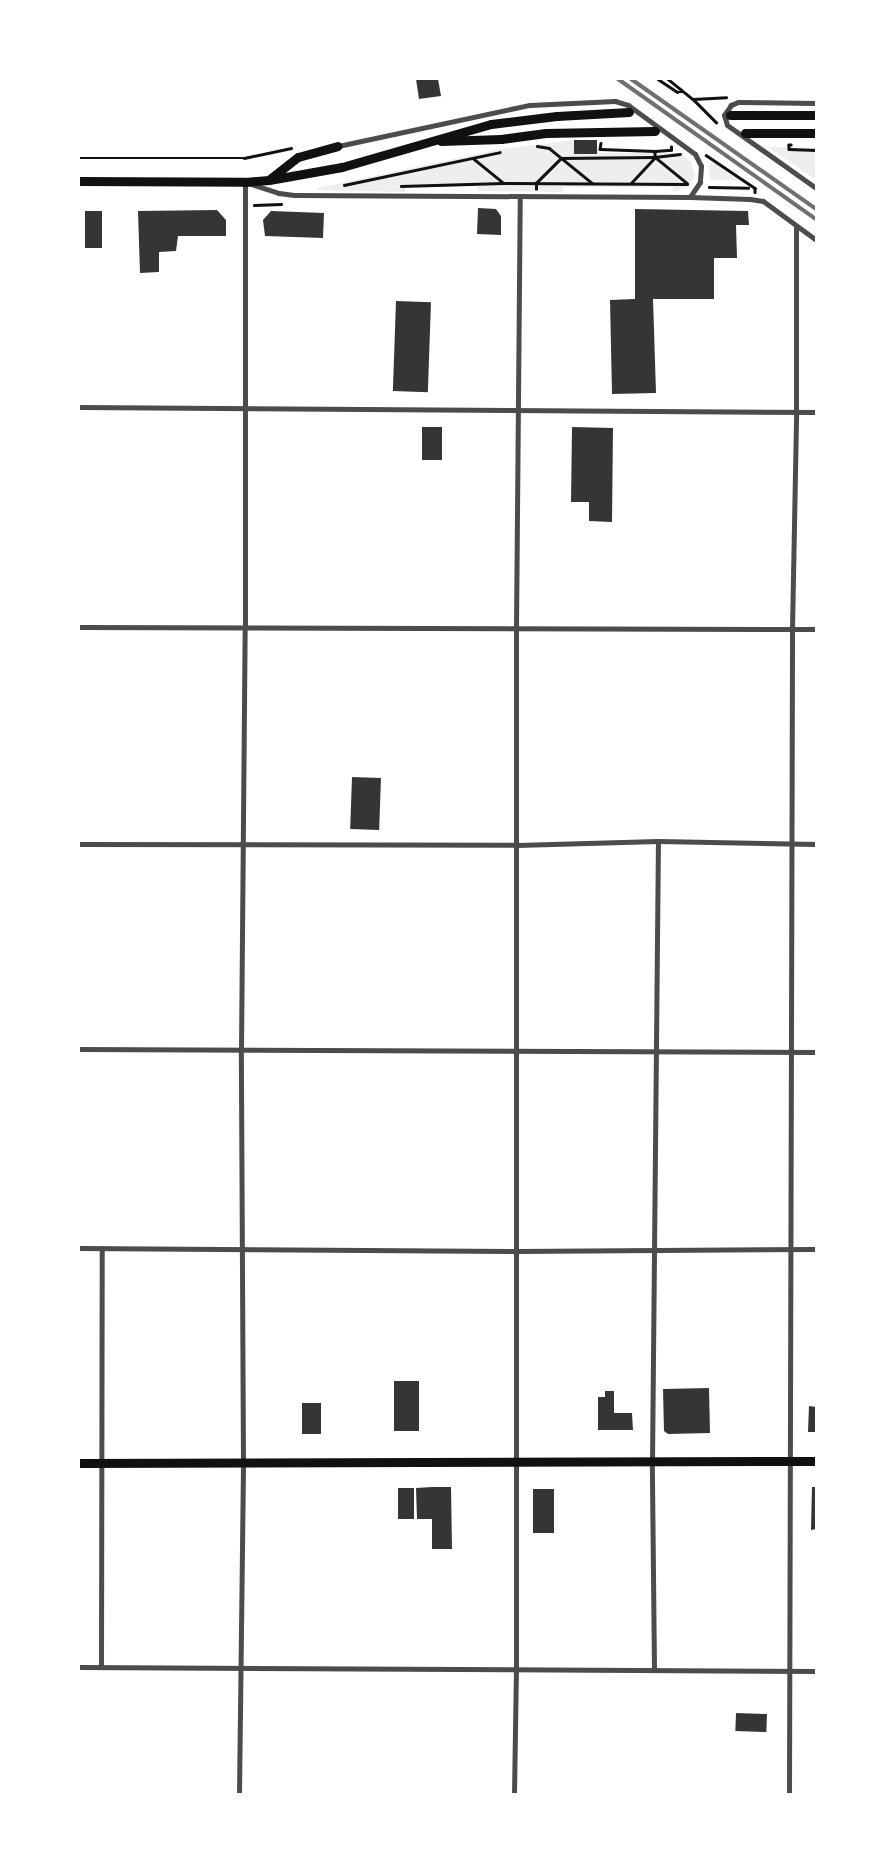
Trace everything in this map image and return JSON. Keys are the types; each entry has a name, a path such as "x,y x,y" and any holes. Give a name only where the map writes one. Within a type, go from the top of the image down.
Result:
{"main road":[{"path":"79,181 245,182 269,180 342,167 423,142 491,124 557,116 629,112"},
{"path":"730,115 816,116"},
{"path":"423,142 501,139 546,134 655,131"},
{"path":"745,133 816,133"},
{"path":"269,180 298,157 338,146"},
{"path":"79,1463 816,1461"}],"street":[{"path":"338,146 530,105 615,101 628,105 695,154 701,172 698,188 690,196"},
{"path":"816,103 738,102 731,105 724,115 727,125 816,188"},
{"path":"239,1794 243,1462 241,1050 245,627 245,182 279,193 294,195 690,196 758,200 763,201 816,240"},
{"path":"514,1794 516,1670 516,628 520,196"},
{"path":"789,1794 793,844 792,629 796,412 796,226"},
{"path":"79,407 816,412"},
{"path":"79,627 816,629"},
{"path":"79,844 517,845 658,841 816,844"},
{"path":"654,1670 652,1462 658,841"},
{"path":"79,1049 816,1052"},
{"path":"79,1248 516,1251 816,1249"},
{"path":"101,1667 102,1248"},
{"path":"79,1667 816,1671"}],"path":[{"path":"658,79 677,92 685,92 668,79"},
{"path":"693,98 725,97 738,102"},
{"path":"609,142 600,143 600,149 671,150"},
{"path":"789,149 789,145 816,146"},
{"path":"536,146 549,148 592,183"},
{"path":"782,150 816,150"},
{"path":"347,184 474,159 502,151"},
{"path":"631,183 655,157 655,151"},
{"path":"536,183 561,158 655,157 687,184"},
{"path":"474,159 503,183 687,184 698,188 713,186 755,188"}],"shaded area":[{"path":"574,140 597,140 598,153 680,153 691,162 695,176 688,188 673,192 673,187 563,187 563,192 478,191 478,186 405,186 405,192 317,190 317,188 501,149"},
{"path":"768,147 816,148 816,178 812,177"},
{"path":"715,163 739,180 710,180 709,164"}],"building":[{"path":"416,79 438,79 441,96 419,99"},
{"path":"574,140 597,140 597,154 574,154"},
{"path":"478,208 496,209 501,216 501,235 477,234"},
{"path":"635,209 748,211 749,225 736,225 737,258 714,258 714,299 653,299 656,393 612,394 610,300 635,299"},
{"path":"217,210 226,220 226,236 178,236 176,251 159,252 159,272 140,273 138,211"},
{"path":"85,211 102,211 102,248 85,248"},
{"path":"271,211 324,213 323,238 265,236 263,220"},
{"path":"396,301 431,302 428,392 393,391"},
{"path":"422,427 442,427 442,460 422,460"},
{"path":"572,427 613,428 612,522 589,521 589,502 571,502"},
{"path":"352,777 381,778 379,830 350,829"},
{"path":"394,1381 419,1381 419,1431 394,1431"},
{"path":"709,1388 710,1433 668,1434 664,1431 663,1389"},
{"path":"605,1391 614,1391 614,1413 632,1413 633,1430 598,1430 598,1397 605,1397"},
{"path":"302,1403 321,1403 321,1434 302,1434"},
{"path":"809,1406 816,1407 816,1432 808,1432"},
{"path":"451,1487 452,1549 432,1549 432,1519 417,1519 416,1488"},
{"path":"812,1487 816,1487 816,1529 811,1530"},
{"path":"398,1488 414,1488 414,1519 398,1519"},
{"path":"533,1489 554,1489 554,1533 533,1533"},
{"path":"736,1713 767,1714 766,1732 735,1731"}],"railway":[{"path":"618,79 816,219"},
{"path":"631,79 816,209"}]}
